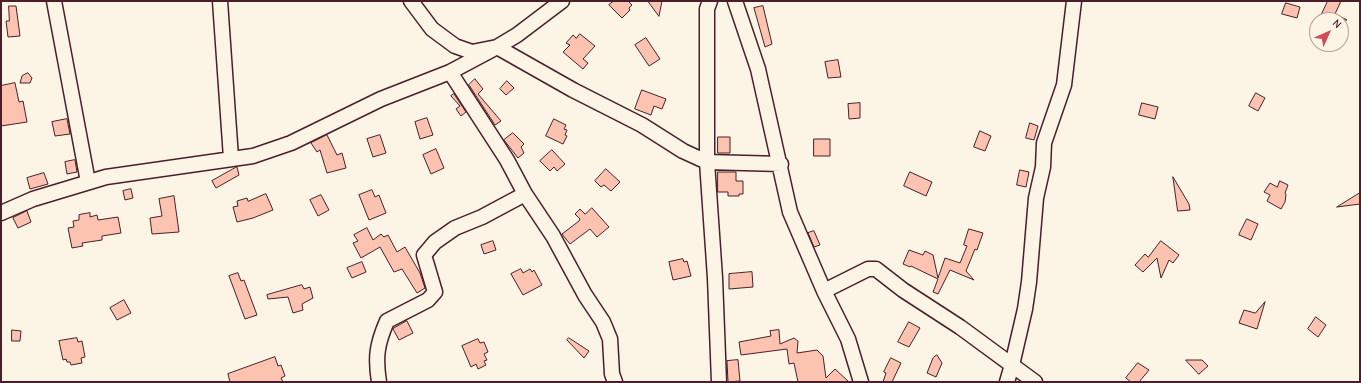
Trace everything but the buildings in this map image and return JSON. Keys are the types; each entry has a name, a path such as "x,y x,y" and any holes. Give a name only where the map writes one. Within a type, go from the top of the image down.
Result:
{"street":[{"path":"54,1 88,182"},
{"path":"220,1 231,158"},
{"path":"411,1 432,29 455,46 472,52 498,48 707,162 781,164"},
{"path":"1,213 33,199 106,177 231,158 254,156 292,143 381,99 450,72 498,48 562,1"},
{"path":"710,1 707,16 707,162 715,278 719,382"},
{"path":"735,1 758,69 781,164 790,212 824,291 848,339 861,382"},
{"path":"1007,382 1012,365 1029,282 1035,212 1043,167 1044,143 1064,85 1074,1"},
{"path":"450,72 507,160 525,194 553,236 585,296 603,322 610,339 612,374 615,382"},
{"path":"379,382 377,368 378,342 387,321 428,300 435,292 424,255 435,242 455,228 482,217 525,194"},
{"path":"824,291 868,269 876,269 903,290 930,306 1035,382"}]}
